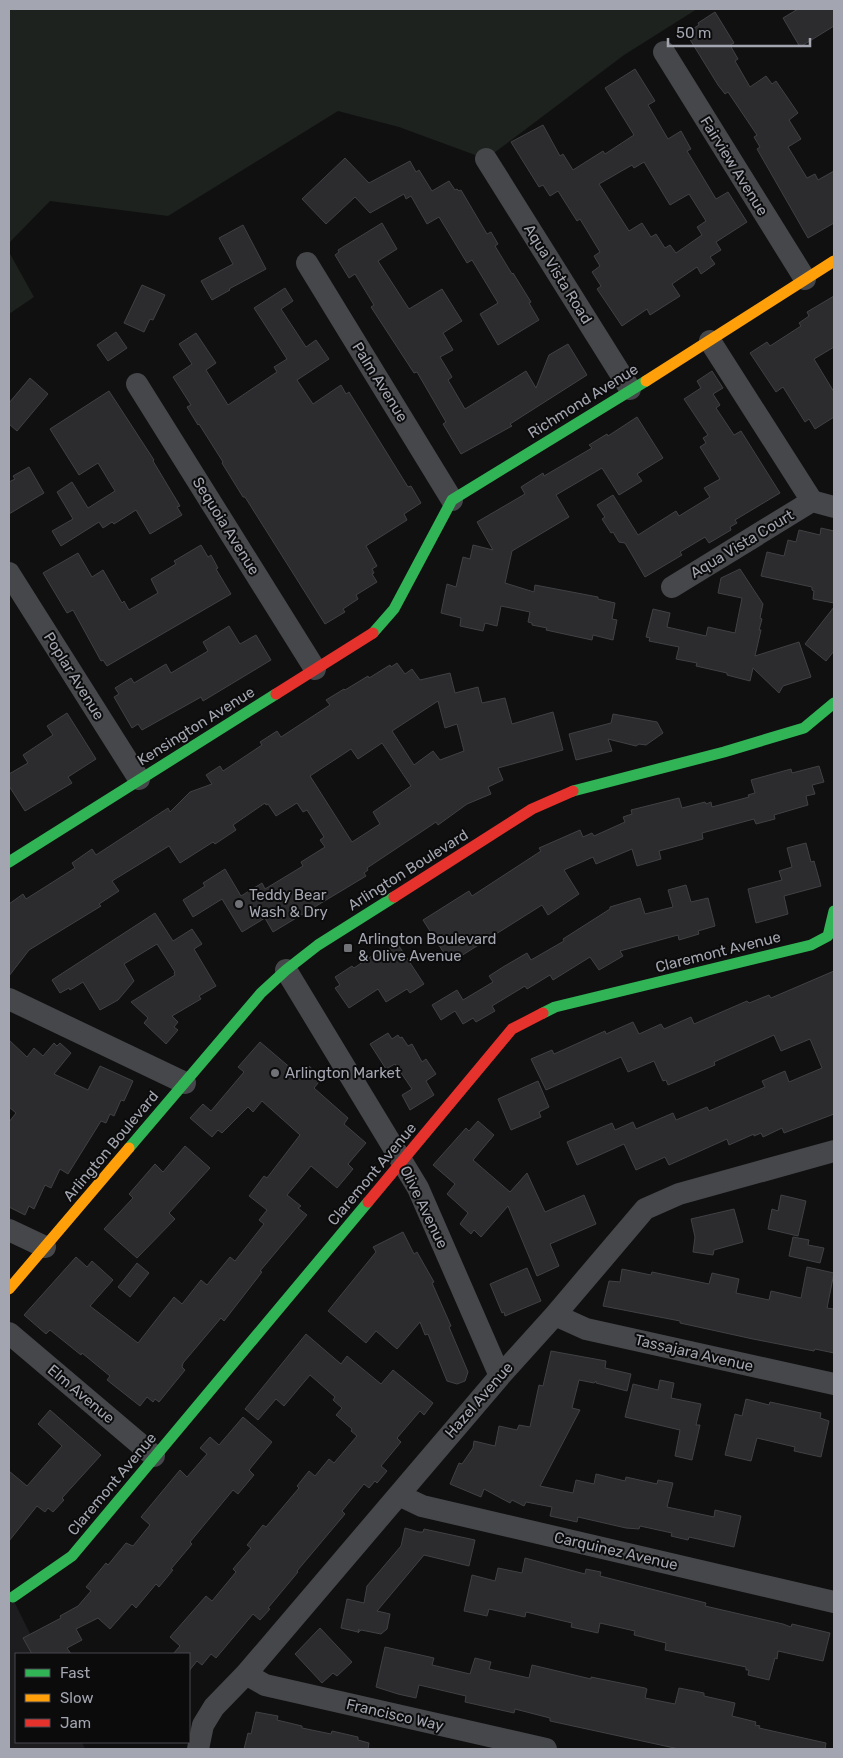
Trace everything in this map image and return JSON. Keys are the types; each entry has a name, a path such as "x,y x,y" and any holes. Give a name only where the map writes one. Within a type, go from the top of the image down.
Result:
{"street":[{"name":"Fairview Avenue","path":"664,52 805,279"},
{"name":"Aqua Vista Road","path":"486,159 630,389"},
{"name":"Richmond Avenue","path":"452,500 710,341 834,261"},
{"name":"Palm Avenue","path":"307,263 452,500"},
{"path":"710,341 812,502 834,507"},
{"name":"Sequoia Avenue","path":"137,384 315,669"},
{"name":"Kensington Avenue","path":"9,862 372,634 394,609 452,500"},
{"name":"Aqua Vista Court","path":"672,587 812,502"},
{"name":"Poplar Avenue","path":"9,573 139,779"},
{"name":"Arlington Boulevard","path":"9,1289 261,993 318,945 532,809 571,791 724,752 804,728 834,703"},
{"name":"Claremont Avenue","path":"13,1597 72,1556 512,1029 554,1007 811,945 828,936 834,910"},
{"name":"Olive Avenue","path":"286,970 418,1188 500,1376"},
{"path":"9,999 185,1083"},
{"name":"Hazel Avenue","path":"198,1749 203,1725 214,1707 246,1674 645,1209 679,1194 834,1151"},
{"path":"9,1230 45,1247"},
{"name":"Tassajara Avenue","path":"555,1315 586,1329 834,1384"},
{"name":"Elm Avenue","path":"9,1333 154,1456"},
{"name":"Carquinez Avenue","path":"399,1495 422,1506 834,1602"},
{"name":"Francisco Way","path":"246,1674 265,1685 546,1749"}],"shaded area":[{"path":"9,9 697,9 624,55 486,159 399,127 338,111 168,216 50,201 9,243"},
{"path":"9,252 34,297 9,314"},
{"path":"9,1591 40,1653 15,1653 15,1743 82,1743 85,1749 9,1749"}],"building":[{"path":"798,9 834,9 834,26 800,47 783,18"},
{"path":"715,12 734,43 730,45 738,59 735,61 750,87 766,76 772,84 776,81 798,113 789,120 801,139 788,147 807,178 815,174 818,180 834,171 834,223 808,238 757,149 760,147 754,137 757,135 728,92 725,94 718,85 686,33"},
{"path":"635,69 655,101 648,105 668,139 681,131 691,149 687,151 716,199 728,192 747,222 716,242 721,250 710,257 715,264 701,274 697,267 672,284 680,296 650,315 647,309 622,326 597,289 601,286 592,272 600,266 594,256 600,252 580,219 577,221 558,191 550,196 543,185 539,187 511,142 543,125 560,156 563,154 573,170 603,151 605,154 634,135 605,88","holes":["644,162 670,205 689,194 706,221 697,227 702,235 676,253 670,245 665,248 656,234 651,237 642,223 629,231 599,184 632,165 634,168"]},
{"path":"345,158 369,183 410,161 416,172 419,170 432,191 449,181 455,190 461,190 487,234 491,232 498,244 495,246 531,302 529,303 539,320 498,345 480,314 498,303 472,260 467,263 439,217 427,224 411,196 406,199 404,194 370,213 355,197 326,224 302,199"},
{"path":"382,223 397,249 378,261 409,309 442,289 462,321 443,333 453,350 440,357 452,377 448,380 465,409 526,371 536,388 549,355 568,344 587,375 510,424 512,426 461,454 443,424 446,422 417,372 414,373 371,307 374,305 355,274 349,278 335,255 339,252 338,250"},
{"path":"243,225 266,269 212,300 201,281 233,264 219,238"},
{"path":"142,285 165,295 153,320 150,319 144,332 124,323"},
{"path":"285,288 293,301 281,309 306,347 316,340 329,359 297,380 313,404 341,385 346,394 349,392 408,487 411,486 421,503 404,514 407,520 366,546 377,566 372,569 374,573 372,574 377,582 356,595 358,599 343,609 345,612 325,624 198,425 187,407 191,405 173,377 192,364 179,344 196,333 216,363 206,370 228,405 277,372 274,367 287,359 254,308"},
{"path":"834,296 834,347 814,359 834,392 834,417 815,429 809,419 805,422 783,387 776,392 750,353 767,342 770,346 801,326 799,323 809,316 807,312"},
{"path":"116,332 127,348 108,361 97,345"},
{"path":"712,371 723,388 713,394 720,405 716,408 734,435 741,431 780,493 735,520 737,523 730,527 731,530 709,543 705,537 680,552 682,555 645,577 625,543 619,542 613,532 611,533 602,519 605,517 597,505 613,495 638,535 676,511 679,516 710,497 704,488 720,479 700,447 706,443 703,438 708,435 684,399 701,388 697,381"},
{"path":"30,378 48,394 17,431 9,424 9,403"},
{"path":"109,391 154,460 180,506 177,507 182,515 150,534 136,510 114,524 112,522 103,528 99,522 61,546 52,531 73,519 57,492 72,482 88,508 115,491 98,463 79,475 50,429"},
{"path":"637,417 663,458 637,474 642,481 619,495 602,468 556,495 569,517 512,551 505,583 534,592 535,585 598,597 598,599 615,603 612,619 617,620 613,640 593,635 592,640 546,630 547,628 532,625 532,623 528,622 530,612 501,606 497,626 485,623 483,631 460,626 461,618 441,613 447,584 456,587 463,557 470,559 473,545 493,550 477,522 525,494 521,487 543,473 544,476 592,448 589,445 607,434 608,436"},
{"path":"29,467 44,493 9,514 9,482 15,479 13,476"},
{"path":"821,528 834,531 834,603 813,599 814,591 812,587 761,576 767,552 784,556 788,540 796,542 799,530 820,535"},
{"path":"201,545 208,557 211,555 218,568 216,569 231,594 107,666 103,660 101,661 73,610 67,613 43,573 78,553 92,577 103,570 122,603 124,601 129,610 158,593 151,579 176,564 174,561"},
{"path":"740,569 763,604 759,630 761,630 755,656 799,642 811,677 783,686 779,693 753,668 750,681 727,675 727,673 696,666 697,663 676,659 679,647 649,641 650,638 646,637 653,609 670,613 667,627 706,636 708,627 735,633 742,598 718,593 721,578"},
{"path":"834,607 834,651 826,661 805,644"},
{"path":"229,626 240,644 256,635 271,660 203,701 201,697 142,730 138,724 132,728 114,697 119,694 115,688 131,678 134,683 166,664 171,673 208,651 203,642"},
{"path":"397,663 405,674 412,669 420,680 450,673 455,693 478,687 482,703 505,698 512,724 553,712 563,750 498,768 503,780 488,787 491,794 467,804 438,825 436,822 367,868 368,870 364,873 366,876 273,932 265,918 242,932 222,899 193,917 183,900 205,886 203,883 225,869 241,896 262,883 265,889 303,866 301,862 325,847 320,840 324,837 307,810 303,812 297,803 276,816 268,804 266,805 265,803 233,825 236,830 180,863 169,846 112,881 119,891 99,904 101,906 29,950 9,976 9,904 23,894 26,899 75,868 72,863 92,849 96,855 168,808 170,812 190,792 212,784 206,775 220,766 223,771 262,745 260,742 277,731 281,737 330,705 326,700 368,676 369,678 390,665 391,667","holes":["438,701 445,728 457,724 464,751 440,760 433,751 414,765 392,731","382,743 411,786 373,812 380,824 352,842 310,776 351,749 358,759"]},
{"path":"67,713 96,759 68,777 72,783 25,811 9,786 9,774 28,763 23,755 53,735 47,726"},
{"path":"613,714 657,722 663,733 646,745 639,744 636,746 608,739 612,751 576,760 569,734 611,723"},
{"path":"819,766 824,782 812,785 815,794 806,796 808,805 774,815 775,819 756,824 754,819 702,833 703,839 659,851 661,859 637,866 632,849 596,864 593,857 564,870 579,894 548,915 542,905 461,956 459,954 449,961 423,920 469,891 472,896 541,851 539,848 580,830 583,837 592,833 594,836 625,822 623,817 632,814 631,810 679,798 682,808 705,802 706,804 711,802 712,807 749,797 748,795 755,793 751,780 791,769 792,773"},
{"path":"806,843 811,862 814,861 821,886 784,896 788,914 756,923 748,889 782,880 779,871 792,867 787,848"},
{"path":"686,885 691,902 708,898 715,926 698,931 699,934 679,940 678,935 620,951 623,956 599,970 590,957 553,980 550,975 527,989 525,986 492,1006 495,1011 476,1022 473,1018 463,1024 455,1011 441,1020 432,1005 457,990 463,1000 493,982 489,976 503,967 527,953 531,960 564,941 563,939 610,909 610,907 640,898 645,914 673,907 668,890"},
{"path":"155,913 173,941 192,929 202,944 194,949 216,986 199,996 201,999 172,1016 178,1022 174,1027 178,1030 166,1044 144,1023 148,1018 131,1002 175,975 175,972 157,944 124,964 134,981 118,1000 100,1010 83,982 70,990 69,988 60,993 52,980"},
{"path":"397,943 424,984 410,993 407,989 386,1002 378,989 349,1008 335,988 340,985 335,977 352,966 354,968 376,953 378,956"},
{"path":"834,971 834,1114 784,1133 782,1128 763,1137 761,1133 754,1136 754,1134 729,1145 727,1139 669,1165 665,1157 636,1170 624,1144 577,1165 567,1142 612,1123 615,1130 633,1122 636,1129 673,1113 676,1120 707,1107 709,1111 765,1087 762,1081 785,1071 789,1082 822,1068 810,1039 781,1051 774,1035 714,1062 715,1065 668,1085 666,1080 663,1081 654,1061 628,1072 621,1057 546,1090 531,1059 552,1050 554,1054 605,1031 606,1034 633,1022 639,1034 661,1024 664,1029 691,1017 694,1024 747,1001 749,1003 769,995 771,998"},
{"path":"388,1033 392,1039 398,1035 400,1038 402,1037 408,1046 412,1044 422,1062 426,1059 436,1074 426,1081 434,1095 410,1110 402,1095 412,1089 395,1064 386,1069 370,1044"},
{"path":"9,1040 27,1057 34,1048 43,1056 54,1043 57,1046 60,1043 71,1053 54,1074 88,1090 100,1066 133,1081 124,1101 121,1100 114,1116 110,1114 106,1123 101,1121 68,1174 60,1169 51,1188 45,1185 34,1209 29,1206 25,1215 9,1207 9,1122 16,1113 9,1107"},
{"path":"260,1042 300,1076 309,1066 322,1078 314,1088 348,1118 344,1124 366,1143 348,1164 353,1169 337,1188 311,1166 287,1195 301,1206 298,1208 307,1215 260,1271 262,1272 224,1321 221,1318 183,1363 182,1367 185,1370 159,1402 155,1399 153,1402 147,1397 140,1406 107,1380 110,1376 82,1353 81,1355 50,1330 46,1334 24,1315 76,1257 87,1267 92,1261 113,1280 90,1306 138,1343 174,1297 182,1304 201,1280 207,1285 230,1257 235,1261 264,1224 259,1220 267,1210 249,1196 264,1176 267,1178 300,1135 262,1101 253,1112 248,1107 222,1133 218,1130 212,1137 190,1118 203,1104 211,1111 244,1072 238,1067"},
{"path":"538,1081 549,1107 539,1112 541,1117 511,1130 498,1099"},
{"path":"478,1121 494,1135 473,1160 510,1192 527,1173 545,1212 584,1195 596,1224 550,1244 559,1266 537,1276 508,1206 481,1237 474,1230 471,1234 460,1224 468,1213 447,1194 455,1184 433,1165 466,1128 469,1131"},
{"path":"185,1146 210,1168 169,1213 175,1219 137,1258 104,1229 133,1198 129,1194 155,1164 163,1172"},
{"path":"781,1195 806,1201 798,1236 768,1229 772,1209 778,1211"},
{"path":"734,1209 743,1242 714,1250 713,1255 693,1252 695,1237 691,1219"},
{"path":"403,1232 414,1254 417,1252 434,1282 432,1283 468,1372 465,1381 457,1384 447,1381 428,1334 425,1335 420,1322 397,1349 376,1331 366,1343 328,1311 376,1252 373,1247"},
{"path":"793,1237 809,1240 808,1245 824,1248 820,1263 789,1256"},
{"path":"137,1263 149,1273 130,1297 118,1287"},
{"path":"807,1267 834,1273 827,1308 834,1309 834,1353 753,1339 680,1323 680,1321 603,1306 609,1281 620,1282 622,1269 651,1275 652,1272 709,1284 712,1273 739,1279 736,1293 769,1300 771,1291 801,1298"},
{"path":"527,1268 541,1301 505,1316 490,1284"},
{"path":"306,1334 341,1364 347,1356 381,1384 393,1370 433,1403 424,1415 420,1411 397,1438 401,1442 381,1466 387,1471 377,1483 375,1481 369,1488 364,1484 342,1511 345,1514 297,1571 260,1620 253,1614 216,1658 211,1654 202,1665 197,1661 190,1670 190,1653 174,1653 180,1646 170,1637 206,1596 212,1601 236,1572 233,1569 251,1548 247,1545 263,1525 266,1527 299,1488 297,1486 309,1471 315,1476 329,1459 334,1463 357,1436 336,1415 342,1408 333,1400 335,1397 310,1375 284,1406 276,1399 258,1420 245,1409"},
{"path":"551,1351 606,1361 605,1368 631,1374 627,1391 596,1383 596,1381 594,1383 579,1380 572,1408 580,1410 540,1486 573,1493 576,1480 594,1484 596,1474 625,1481 626,1477 657,1484 658,1480 673,1483 667,1507 714,1517 715,1510 741,1516 734,1547 689,1537 688,1540 671,1536 672,1533 640,1526 639,1529 626,1528 578,1517 577,1522 550,1516 552,1507 526,1502 524,1506 512,1500 510,1503 484,1489 481,1497 450,1484 459,1463 462,1464 473,1448 474,1441 495,1446 499,1426 517,1430 519,1425 530,1427 539,1385 543,1386"},
{"path":"660,1380 674,1383 671,1398 701,1404 696,1425 700,1425 692,1460 675,1456 680,1430 625,1417 633,1384 658,1390"},
{"path":"746,1399 769,1405 770,1402 821,1413 820,1418 829,1421 821,1457 794,1451 795,1447 757,1438 751,1461 725,1455 735,1414 742,1416"},
{"path":"50,1410 101,1455 62,1498 64,1500 53,1512 48,1508 45,1512 37,1506 9,1541 9,1471 27,1486 62,1446 38,1424"},
{"path":"243,1417 272,1442 249,1470 254,1475 238,1494 233,1490 190,1542 192,1544 171,1569 173,1570 159,1587 156,1584 136,1608 132,1604 110,1629 98,1618 76,1629 82,1640 67,1648 70,1653 31,1653 23,1638 61,1618 60,1616 78,1606 91,1591 86,1587 106,1563 108,1565 126,1543 133,1546 150,1525 141,1517 180,1470 187,1477 207,1454 200,1448 210,1437 219,1445"},
{"path":"405,1528 419,1532 423,1532 424,1529 475,1540 469,1566 424,1555 377,1611 390,1614 387,1629 381,1634 361,1630 358,1633 359,1629 358,1632 341,1628 347,1599 364,1603 367,1586 401,1546"},
{"path":"525,1558 585,1574 586,1569 601,1572 600,1576 706,1603 705,1606 791,1627 792,1624 830,1633 823,1661 778,1651 769,1680 748,1675 749,1670 746,1670 746,1667 665,1650 666,1643 634,1635 635,1631 600,1623 598,1633 571,1627 572,1623 526,1612 525,1617 489,1609 487,1616 464,1611 472,1575 495,1581 498,1568 522,1573"},
{"path":"320,1628 352,1662 337,1676 333,1673 322,1683 295,1654"},
{"path":"385,1647 434,1658 432,1665 470,1674 475,1658 491,1662 489,1669 529,1678 532,1665 591,1679 591,1677 645,1688 647,1689 645,1698 675,1704 679,1688 704,1693 704,1696 735,1703 732,1716 756,1722 755,1725 760,1726 759,1728 826,1743 825,1749 679,1749 550,1721 550,1718 515,1709 514,1713 465,1702 466,1696 419,1685 416,1698 398,1694 376,1687"},
{"path":"256,1712 278,1716 277,1720 302,1726 302,1728 331,1734 332,1731 358,1737 358,1740 369,1743 368,1749 244,1749 248,1733 251,1734"}],"traffic: fast":[{"path":"373,633 394,609 452,500 646,381"},
{"path":"9,862 276,694"},
{"path":"573,791 724,752 804,728 834,703"},
{"path":"129,1148 261,993 318,945 394,897"},
{"path":"543,1013 555,1007 811,945 828,936 834,911"},
{"path":"13,1597 72,1556 368,1202"}],"traffic: slow":[{"path":"646,381 834,261"},
{"path":"9,1289 129,1148"}],"traffic: jam":[{"path":"276,694 373,633"},
{"path":"394,897 532,809 573,791"},
{"path":"368,1202 512,1029 543,1013"}],"place":[{"name":"Teddy Bear Wash & Dry","path":"239,904"},
{"name":"Arlington Boulevard & Olive Avenue","path":"348,948"},
{"name":"Arlington Market","path":"275,1073"}]}
